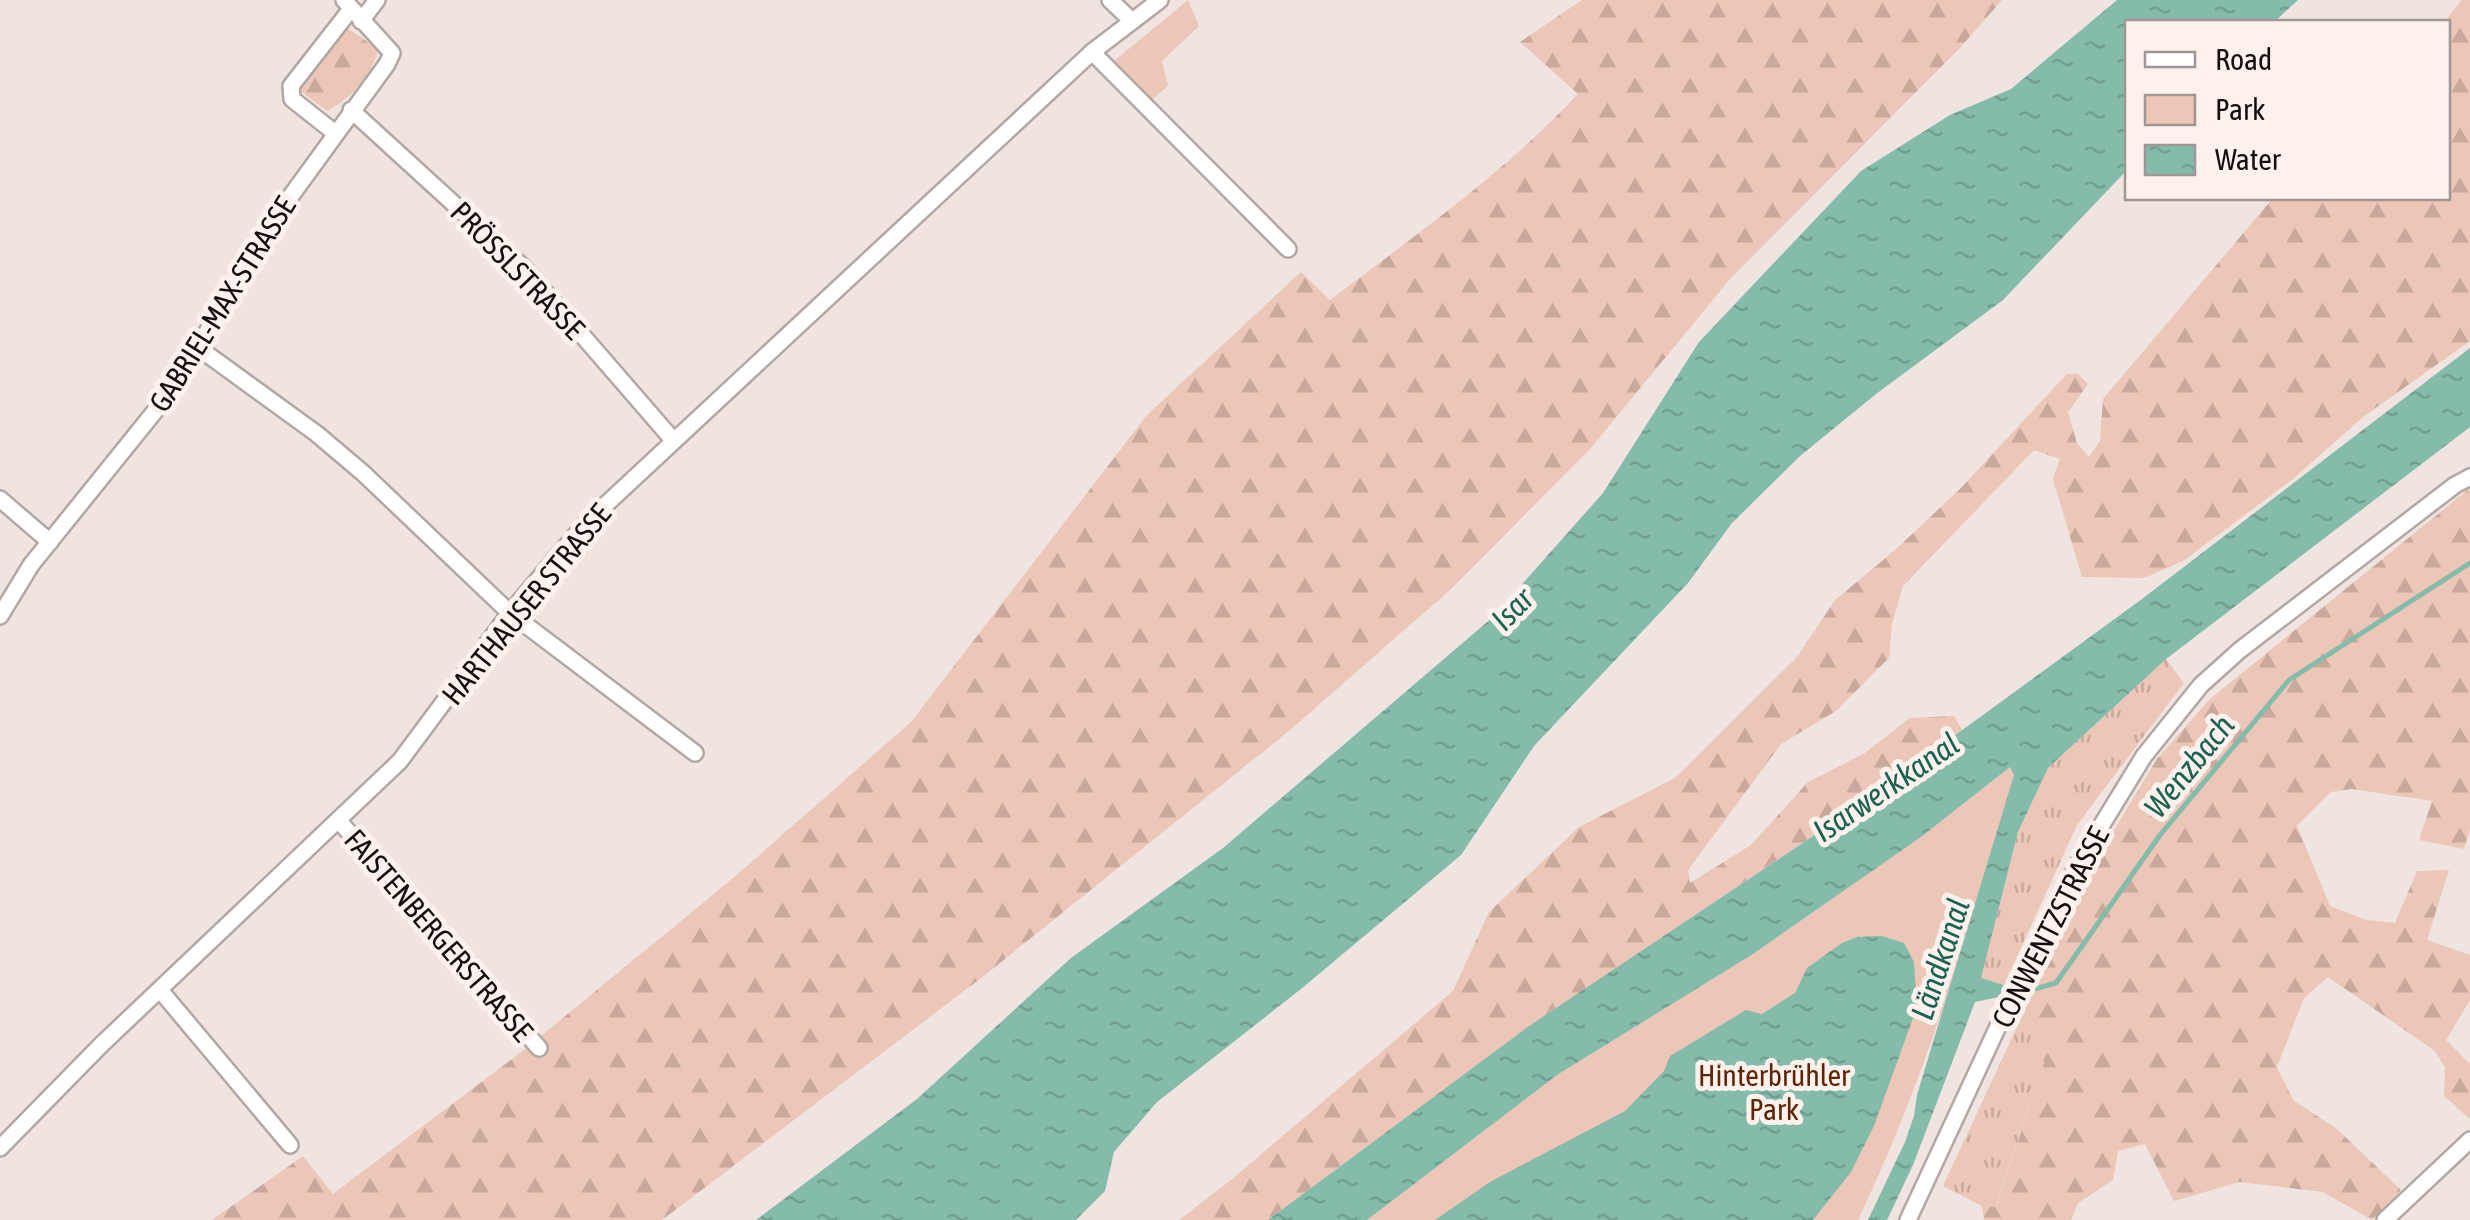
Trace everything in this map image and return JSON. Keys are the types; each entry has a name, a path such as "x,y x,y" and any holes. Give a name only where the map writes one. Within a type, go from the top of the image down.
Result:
{"street":[{"path":"334,133 292,100 291,86 352,10 376,0"},
{"path":"1110,0 1132,22"},
{"name":"HARTHAUSER STRASSE","path":"0,1148 420,738 510,614 586,523 1092,52 1160,0"},
{"name":"GABRIEL-MAX-STRASSE","path":"0,616 31,566 134,441 200,349 268,226 388,64 392,52 352,10"},
{"path":"1092,52 1288,249"},
{"name":"PRÖSSLSTRASSE","path":"352,110 524,268 673,440"},
{"path":"200,349 317,434 363,473 510,614 695,752"},
{"name":"CONWENTZSTRASSE","path":"1908,1220 2021,976 2079,862 2144,756 2201,684 2470,477"},
{"path":"0,499 50,542"},
{"name":"FAISTENBERGERSTRASSE","path":"338,822 539,1048"},
{"path":"160,990 290,1145"},
{"path":"2385,1220 2470,1140"}],"green space":[{"path":"1188,0 1199,26 1162,61 1168,86 1150,101 1113,62"},
{"path":"1582,0 2002,0 1959,49 1730,279 1590,449 1451,589 1290,730 985,975 662,1220 212,1220 303,1156 333,1194 520,1053 731,880 911,722 1147,415 1301,272 1330,300 1490,177 1578,94 1520,42"},
{"path":"2462,0 2470,0 2470,341 2363,417 2294,478 2183,561 2144,578 2082,577 2053,479 2060,459 2034,450 1903,586 1892,624 1889,658 1836,711 1781,744 1688,870 1690,883 1751,845 1808,782 1865,753 1910,718 1954,716 1962,730 1840,818 1529,1026 1268,1220 1179,1220 1453,991 1489,912 1579,827 1675,778 1797,657 1835,600 1960,489 2067,374 2078,374 2088,384 2068,412 2077,443 2089,457 2100,441 2103,399 2271,200 2450,200 2450,20 2446,20"},
{"path":"344,26 378,49 359,85 327,111 295,87"},
{"path":"2470,488 2470,829 2464,849 2419,840 2432,801 2352,789 2331,792 2297,826 2330,906 2366,920 2395,923 2417,871 2449,870 2427,940 2470,955 2470,1000 2446,1040 2470,1064 2470,1119 2444,1096 2445,1068 2435,1051 2328,977 2304,998 2277,1067 2293,1100 2337,1129 2401,1190 2372,1220 2323,1192 2239,1182 2174,1201 2145,1144 2118,1151 2113,1180 2078,1203 2071,1220 1984,1220 1982,1206 1996,1207 2044,1063 2042,1033 2024,1012 2091,868 2157,759 2210,699"},
{"path":"2166,659 2184,683 2077,825 2004,985 1981,978 2018,832 2048,768"},
{"name":"Hinterbrühler Park","path":"2010,767 2014,775 1945,1001 1905,1112 1858,1220 1367,1220 1557,1075 1753,954 1921,837"},
{"path":"2024,1012 2042,1033 2044,1063 1995,1208 1982,1206 1943,1186"}],"water":[{"name":"Isar","path":"2117,0 2298,0 2276,20 2125,20 2125,172 2003,300 1800,456 1732,523 1688,583 1534,746 1461,855 1301,989 1157,1102 1114,1152 1105,1191 1076,1220 756,1220 917,1099 1071,958 1223,848 1493,617 1603,493 1699,342 1861,171 1950,115 2011,89"},
{"name":"Isarwerkkanal","path":"2470,348 2470,427 2166,659 2048,768 2018,832 1981,978 2004,985 1999,997 1975,1002 1913,1165 1887,1220 1868,1220 1914,1116 1917,1095 2014,775 2010,767 1921,837 1753,954 1557,1075 1367,1220 1268,1220 1529,1026 1840,818 1983,715 2142,599"},
{"path":"1882,936 1904,943 1914,962 1917,1007 1874,1126 1851,1172 1813,1220 1435,1220 1490,1182 1625,1111 1664,1071 1670,1056 1746,1010 1762,1014 1795,993 1807,968 1842,943 1857,937"}],"waterway":[{"name":"Wenzbach","path":"1997,990 2027,991 2056,983 2160,835 2289,680 2470,563"}],"water label":[{"name":"Ländkanal","path":"1940,959"}]}
